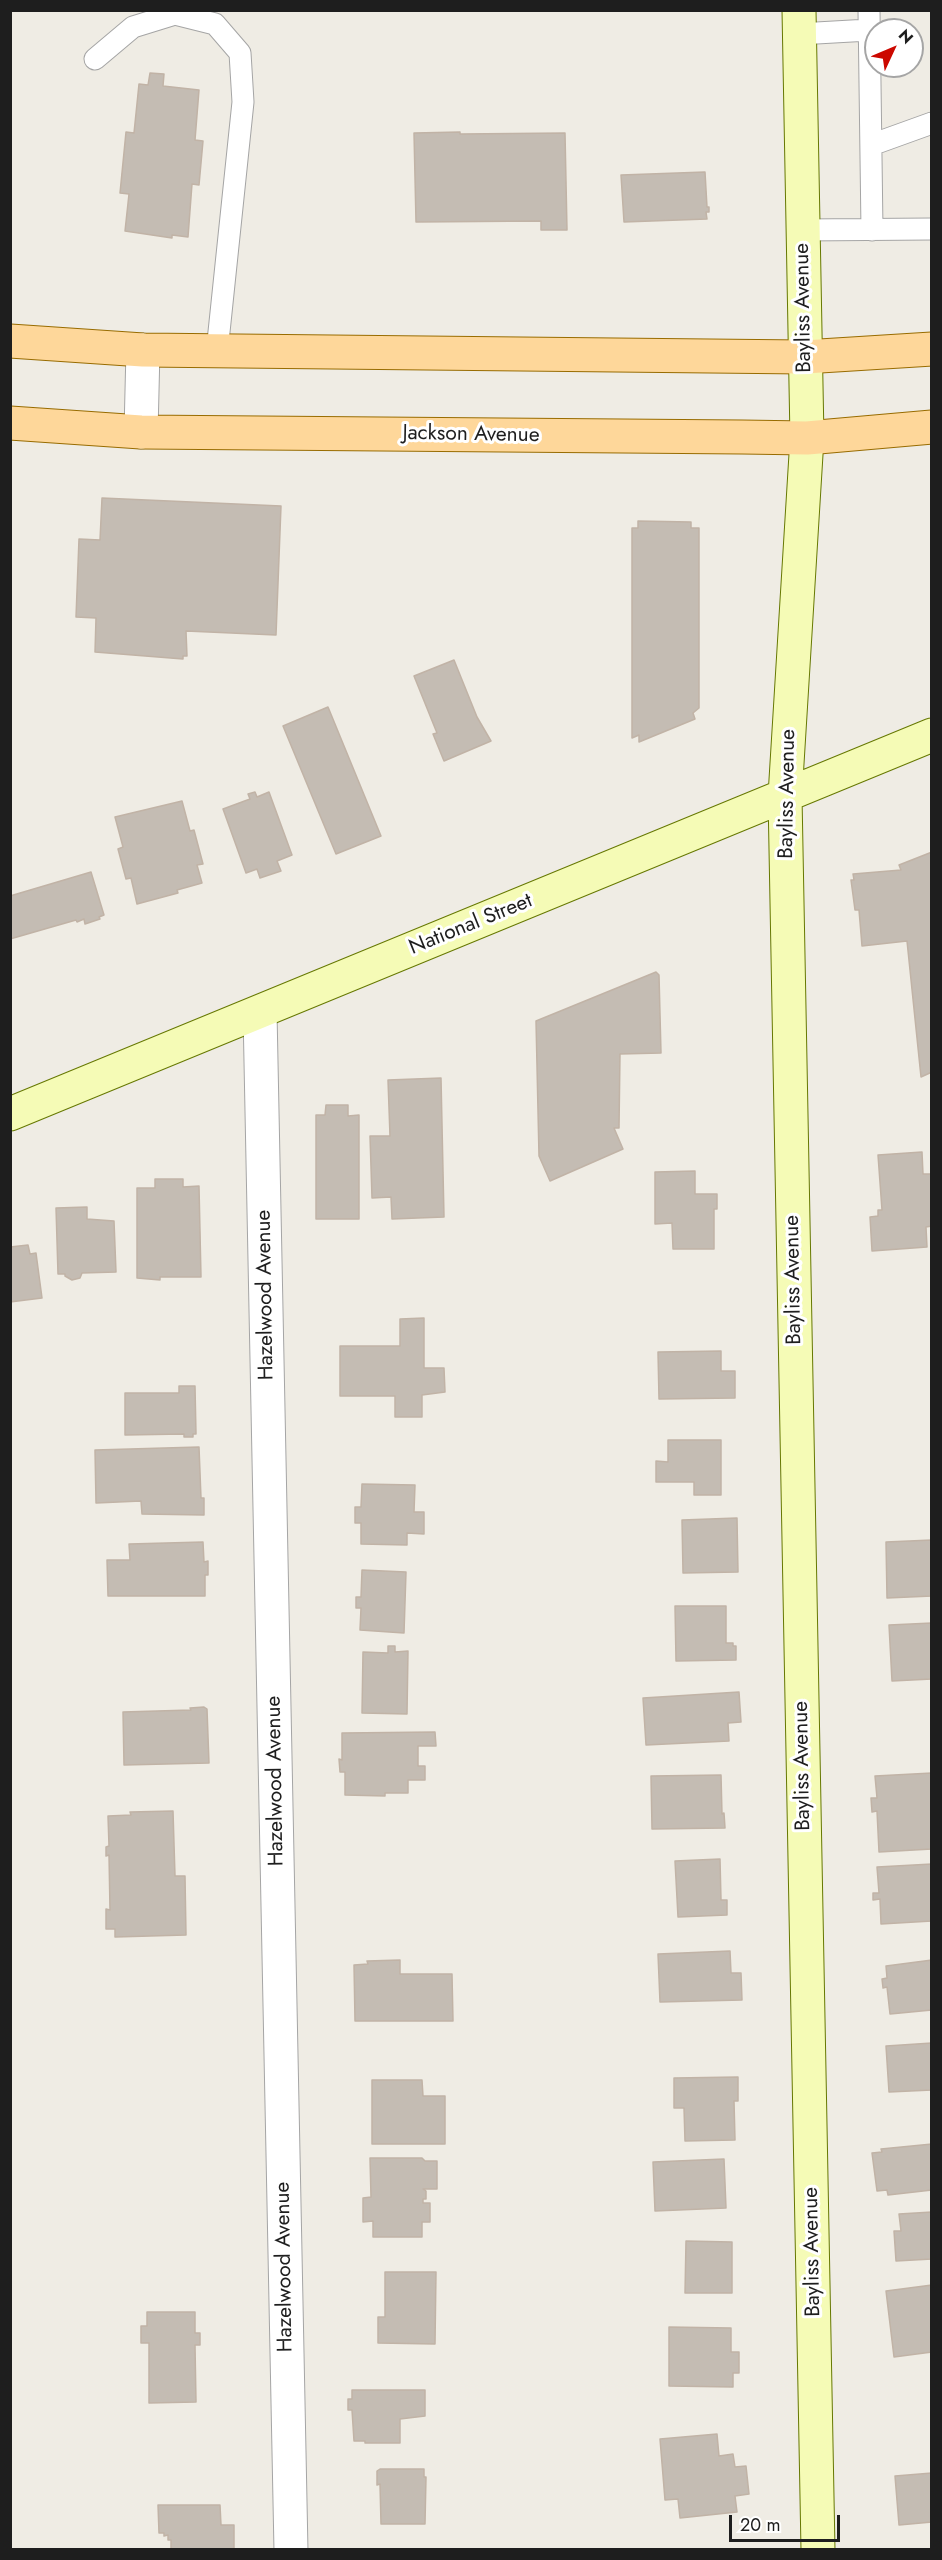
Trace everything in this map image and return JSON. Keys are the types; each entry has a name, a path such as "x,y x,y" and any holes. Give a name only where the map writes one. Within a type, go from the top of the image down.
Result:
{"main road":[{"path":"10,341 143,350 804,357 932,349"},
{"name":"Jackson Avenue","path":"10,423 141,432 807,438 932,427"}],"street":[{"name":"Bayliss Avenue","path":"799,22 807,438 785,796 818,2550"},
{"path":"141,432 143,350"},
{"name":"National Street","path":"10,1114 932,735"},
{"name":"Hazelwood Avenue","path":"261,1012 291,2550"}],"lane":[{"path":"95,58 133,27 175,14 215,24 240,53 243,102 217,351"},
{"path":"799,22 864,20"},
{"path":"870,78 872,230"},
{"path":"871,145 932,123"},
{"path":"802,230 932,229"}],"building":[{"path":"150,73 164,74 163,86 199,90 195,140 203,141 199,185 192,184 188,237 172,235 172,238 125,231 129,194 120,193 126,132 134,133 139,84 148,85"},
{"path":"460,132 460,134 565,133 567,230 541,230 541,221 416,222 414,133"},
{"path":"705,172 707,207 709,207 709,212 706,212 707,219 624,222 621,175"},
{"path":"102,498 281,506 276,635 186,631 187,656 183,656 183,659 95,652 96,618 76,617 79,539 100,540"},
{"path":"638,521 691,522 691,528 699,528 699,708 693,713 695,719 639,742 639,735 632,738 632,528 638,528"},
{"path":"454,660 477,717 491,741 444,761 433,734 437,733 414,676"},
{"path":"328,707 381,836 336,854 283,726"},
{"path":"255,792 257,797 269,792 292,855 277,861 281,871 260,878 257,869 246,873 223,809 250,799 248,794"},
{"path":"182,801 190,831 194,830 203,864 197,865 202,883 177,890 178,893 137,904 131,878 126,879 118,849 123,847 115,817"},
{"path":"932,852 932,1072 921,1077 907,941 862,946 859,910 855,910 851,880 854,880 853,874 901,870 899,865"},
{"path":"91,872 104,915 99,917 100,919 85,924 84,919 77,922 76,920 10,939 10,896"},
{"path":"656,972 659,975 661,1053 620,1054 619,1128 614,1128 623,1149 550,1181 539,1156 536,1021"},
{"path":"441,1078 444,1217 392,1219 391,1197 372,1198 370,1136 390,1136 388,1080"},
{"path":"326,1105 348,1105 348,1116 359,1115 359,1219 316,1219 316,1115 325,1115"},
{"path":"922,1152 923,1174 932,1174 932,1226 926,1227 927,1247 872,1251 870,1217 878,1216 878,1210 882,1210 878,1155"},
{"path":"695,1171 695,1194 717,1194 717,1209 714,1209 714,1249 673,1249 672,1223 655,1224 655,1172"},
{"path":"155,1179 183,1179 183,1187 199,1186 201,1277 160,1277 160,1280 137,1278 137,1188 155,1188"},
{"path":"87,1207 87,1219 114,1221 116,1272 82,1273 80,1278 72,1280 65,1274 58,1274 56,1208"},
{"path":"28,1245 30,1254 36,1253 42,1298 10,1302 10,1247"},
{"path":"424,1318 424,1368 444,1368 445,1392 422,1395 422,1417 395,1417 395,1396 340,1396 340,1346 400,1346 400,1319"},
{"path":"721,1351 721,1371 735,1371 735,1398 659,1399 658,1352"},
{"path":"179,1386 195,1386 196,1434 193,1434 193,1437 184,1437 184,1434 125,1435 125,1393 179,1393"},
{"path":"668,1440 721,1440 721,1495 694,1495 694,1482 656,1482 656,1461 668,1462"},
{"path":"199,1447 204,1515 142,1514 141,1501 96,1503 95,1450"},
{"path":"362,1484 415,1485 414,1512 424,1512 424,1534 407,1533 407,1545 361,1544 361,1523 355,1523 355,1507 361,1507"},
{"path":"737,1518 738,1572 683,1573 682,1520"},
{"path":"932,1540 932,1596 887,1598 886,1542"},
{"path":"203,1542 204,1562 208,1561 205,1596 108,1596 107,1560 130,1560 129,1544"},
{"path":"362,1570 406,1572 404,1633 360,1630 361,1608 356,1608 356,1597 361,1597"},
{"path":"675,1606 726,1606 726,1643 733,1643 733,1646 736,1646 736,1660 676,1661"},
{"path":"932,1623 932,1679 892,1681 889,1625"},
{"path":"388,1646 395,1646 395,1652 408,1651 407,1714 362,1713 363,1652 388,1653"},
{"path":"739,1692 741,1722 728,1723 729,1741 646,1745 643,1698"},
{"path":"204,1707 207,1709 209,1763 124,1765 123,1712 191,1710 190,1708"},
{"path":"435,1732 436,1746 418,1746 418,1766 425,1766 425,1780 408,1780 408,1793 385,1793 385,1796 345,1795 345,1772 340,1772 339,1759 342,1760 342,1733"},
{"path":"932,1773 932,1849 879,1852 877,1811 872,1812 871,1798 877,1798 875,1776"},
{"path":"721,1775 722,1814 724,1813 725,1828 652,1829 651,1776"},
{"path":"173,1811 175,1876 185,1876 186,1935 115,1937 115,1929 106,1929 106,1909 110,1910 109,1855 106,1856 106,1847 109,1846 108,1816 131,1815 130,1812"},
{"path":"720,1859 721,1900 727,1900 727,1915 678,1917 675,1861"},
{"path":"932,1864 932,1921 881,1924 880,1899 873,1900 873,1893 879,1893 877,1867"},
{"path":"730,1951 731,1973 741,1973 742,2000 660,2002 658,1954"},
{"path":"400,1960 400,1974 452,1974 453,2021 355,2021 354,1965 368,1964 367,1961"},
{"path":"932,1960 932,2010 890,2014 887,1987 883,1988 882,1979 887,1978 886,1966"},
{"path":"932,2043 932,2090 889,2092 886,2046"},
{"path":"738,2077 738,2101 734,2101 735,2140 685,2141 684,2108 674,2108 674,2078"},
{"path":"372,2080 422,2080 423,2096 445,2096 445,2144 372,2144"},
{"path":"932,2144 932,2190 888,2195 887,2190 877,2191 872,2153 882,2152 881,2149"},
{"path":"370,2158 422,2158 425,2161 437,2161 437,2189 423,2189 426,2191 426,2199 423,2199 423,2203 430,2203 430,2222 422,2222 422,2237 373,2237 373,2221 363,2222 363,2198 371,2197"},
{"path":"724,2159 726,2208 655,2211 653,2162"},
{"path":"932,2212 932,2259 896,2261 894,2231 901,2231 899,2214"},
{"path":"686,2241 732,2242 732,2293 685,2293"},
{"path":"385,2272 436,2272 435,2344 378,2343 378,2317 385,2317"},
{"path":"932,2285 932,2352 894,2357 886,2291"},
{"path":"147,2312 195,2312 195,2333 200,2333 200,2345 195,2345 196,2402 149,2403 149,2343 141,2343 141,2326 147,2326"},
{"path":"669,2327 731,2328 731,2352 739,2352 739,2373 733,2373 733,2387 669,2386"},
{"path":"352,2390 425,2390 425,2416 400,2419 400,2443 354,2441 352,2410 348,2410 348,2399 352,2399"},
{"path":"717,2434 719,2456 733,2454 735,2467 746,2466 749,2494 735,2496 737,2512 680,2518 678,2499 665,2500 660,2439"},
{"path":"380,2469 424,2469 424,2477 426,2477 425,2524 381,2524 380,2484 377,2485 377,2471"},
{"path":"932,2473 932,2522 899,2525 895,2476"},
{"path":"158,2505 220,2505 221,2525 234,2525 234,2550 171,2550 171,2540 168,2540 168,2535 164,2536 164,2533 159,2533"}]}
